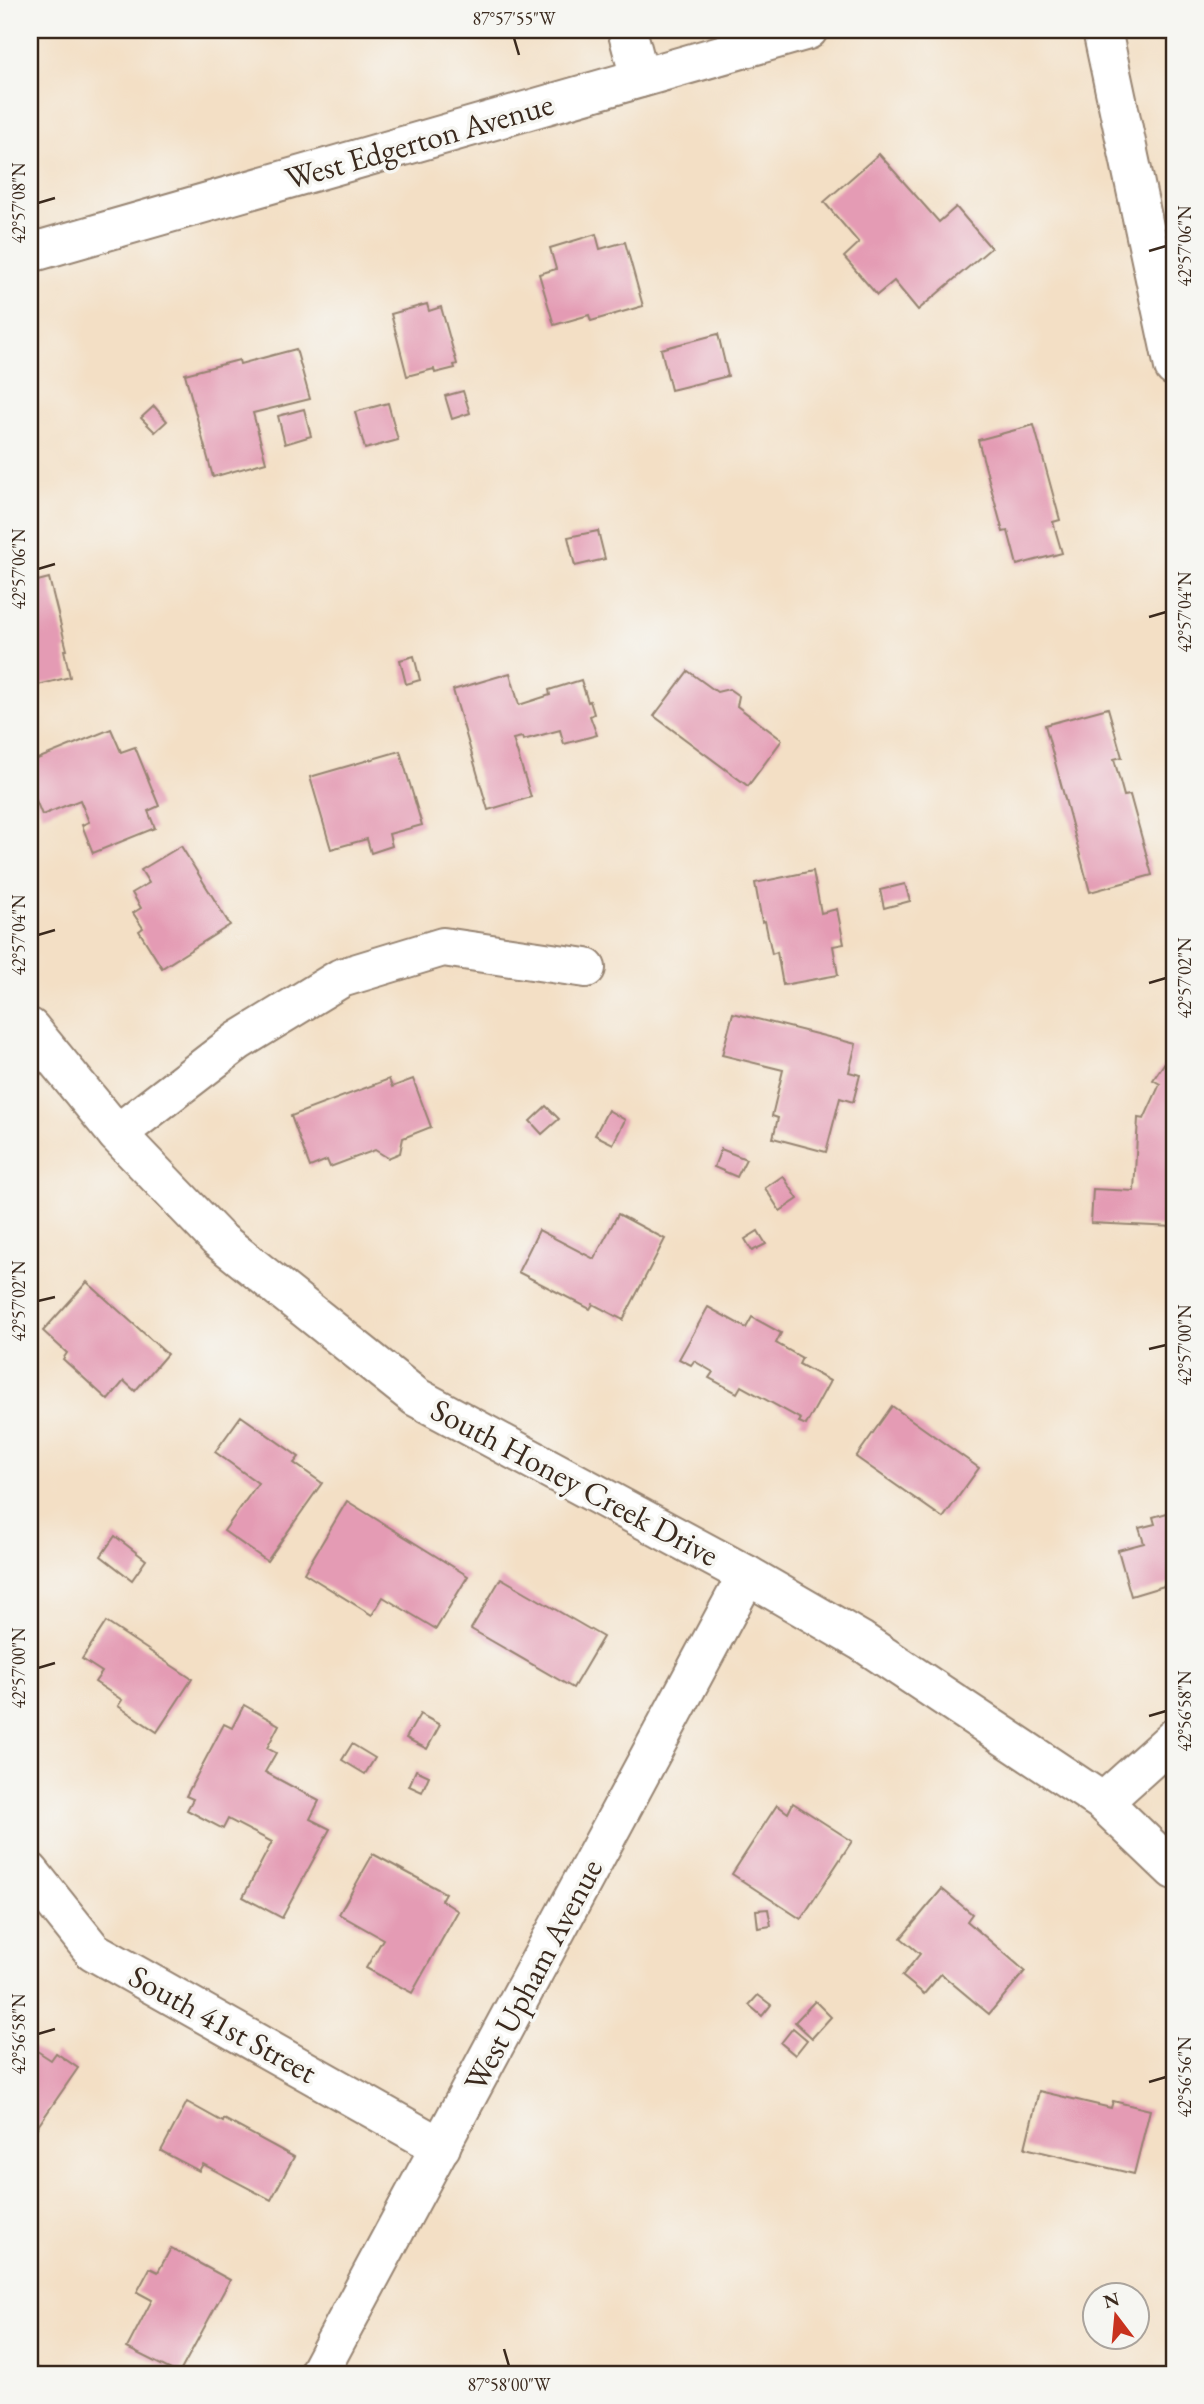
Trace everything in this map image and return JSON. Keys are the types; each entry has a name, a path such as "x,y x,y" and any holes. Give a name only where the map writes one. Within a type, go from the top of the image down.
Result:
{"street":[{"path":"627,30 640,78"},
{"name":"West Edgerton Avenue","path":"30,253 808,30"},
{"path":"1102,30 1174,367"},
{"path":"117,1134 238,1041 341,978 443,947 586,968"},
{"name":"South Honey Creek Drive","path":"30,1028 117,1134 218,1239 416,1397 747,1575 861,1641 1102,1802 1174,1870"},
{"name":"West Upham Avenue","path":"318,2374 747,1575"},
{"path":"1102,1802 1174,1738"},
{"name":"South 41st Street","path":"30,1872 93,1951 441,2147"}],"building":[{"path":"879,154 939,222 956,207 991,248 918,310 894,281 877,295 844,257 859,243 824,202"},
{"path":"596,234 600,249 625,242 643,306 591,321 589,315 554,325 539,274 556,269 550,248"},
{"path":"427,304 429,311 441,307 457,364 454,365 455,368 435,373 434,369 407,376 391,314"},
{"path":"718,334 728,376 671,390 661,349"},
{"path":"296,349 310,399 253,413 266,462 213,477 185,374 239,360 240,364"},
{"path":"463,391 470,413 452,419 445,396"},
{"path":"388,403 398,440 365,449 355,412"},
{"path":"154,406 167,421 155,432 141,418"},
{"path":"304,409 311,436 285,444 278,416"},
{"path":"1034,425 1060,520 1053,522 1062,553 1017,565 1008,531 1003,532 978,440"},
{"path":"598,531 605,559 575,566 568,537"},
{"path":"49,578 67,650 64,650 70,677 30,687 30,583"},
{"path":"414,656 420,680 406,684 400,660"},
{"path":"688,671 717,692 729,689 739,696 737,706 782,740 748,786 654,716"},
{"path":"510,673 519,705 550,695 549,690 581,680 594,714 590,716 597,735 564,744 560,730 523,740 522,737 513,739 531,797 488,810 453,690"},
{"path":"1108,708 1122,757 1114,759 1124,796 1130,795 1152,875 1090,892 1045,725"},
{"path":"111,729 121,752 135,747 159,806 148,811 155,828 93,853 82,825 89,822 80,800 42,815 30,786 30,762"},
{"path":"400,751 422,825 389,834 392,846 371,853 367,839 331,849 310,777"},
{"path":"181,846 230,925 162,968 139,931 143,928 133,913 141,908 132,893 149,883 141,870"},
{"path":"813,871 821,913 837,909 844,944 833,946 838,975 783,985 777,952 772,954 765,921 762,922 755,883"},
{"path":"905,884 910,901 884,908 880,890"},
{"path":"733,1013 856,1044 849,1072 860,1075 853,1102 840,1098 826,1152 773,1138 778,1118 772,1116 783,1070 722,1055"},
{"path":"1174,1049 1174,1227 1091,1223 1093,1189 1134,1191 1138,1118 1144,1119 1160,1084 1153,1080"},
{"path":"389,1079 392,1087 413,1079 431,1127 403,1138 400,1153 388,1158 375,1150 330,1167 327,1160 310,1167 291,1116"},
{"path":"546,1106 559,1119 542,1134 530,1121"},
{"path":"608,1110 625,1120 613,1144 595,1135"},
{"path":"721,1149 746,1159 737,1177 714,1167"},
{"path":"783,1176 798,1199 780,1211 765,1188"},
{"path":"618,1214 665,1239 623,1320 593,1304 590,1309 518,1272 539,1230 594,1259"},
{"path":"758,1231 766,1244 752,1251 745,1239"},
{"path":"87,1282 167,1354 135,1391 124,1381 108,1400 63,1359 67,1353 43,1331"},
{"path":"708,1307 746,1328 752,1317 781,1333 776,1343 802,1358 799,1364 830,1381 806,1425 799,1422 801,1419 741,1386 737,1393 709,1378 713,1372 694,1361 691,1365 679,1359"},
{"path":"892,1406 979,1468 943,1518 856,1457"},
{"path":"241,1416 299,1457 294,1463 322,1483 267,1561 224,1531 258,1483 215,1452"},
{"path":"347,1501 468,1576 436,1629 383,1597 372,1615 304,1573"},
{"path":"1174,1511 1174,1583 1131,1596 1118,1550 1144,1543 1139,1528 1155,1524 1153,1517"},
{"path":"115,1536 146,1560 132,1580 101,1556"},
{"path":"501,1578 603,1637 573,1688 471,1629"},
{"path":"106,1622 192,1679 157,1732 118,1706 122,1700 95,1682 102,1672 82,1659"},
{"path":"244,1705 279,1725 267,1748 276,1753 265,1772 319,1801 310,1819 330,1829 282,1918 243,1897 272,1842 228,1819 223,1829 187,1810 193,1799 186,1796 224,1724 232,1728"},
{"path":"420,1714 440,1725 427,1749 406,1738"},
{"path":"352,1744 375,1758 365,1774 342,1760"},
{"path":"416,1770 429,1776 422,1792 409,1786"},
{"path":"793,1803 852,1841 801,1919 732,1874 777,1805 788,1813"},
{"path":"373,1854 445,1893 441,1900 458,1911 412,1993 366,1968 383,1939 339,1914"},
{"path":"942,1889 972,1914 967,1921 1025,1971 989,2014 941,1974 924,1994 902,1976 920,1954 901,1938"},
{"path":"768,1909 771,1926 758,1928 756,1910"},
{"path":"758,1995 771,2005 762,2016 749,2005"},
{"path":"815,2001 831,2017 812,2038 795,2022"},
{"path":"793,2028 807,2040 795,2055 781,2043"},
{"path":"31,2047 51,2060 56,2053 78,2068 36,2129 30,2124"},
{"path":"1039,2091 1111,2108 1113,2101 1150,2110 1134,2174 1025,2148"},
{"path":"187,2102 294,2157 271,2200 203,2164 199,2171 161,2151"},
{"path":"171,2248 230,2280 179,2374 127,2348 152,2300 137,2292 150,2268 158,2272"},
{"path":"30,2363 49,2374 30,2374"}]}
